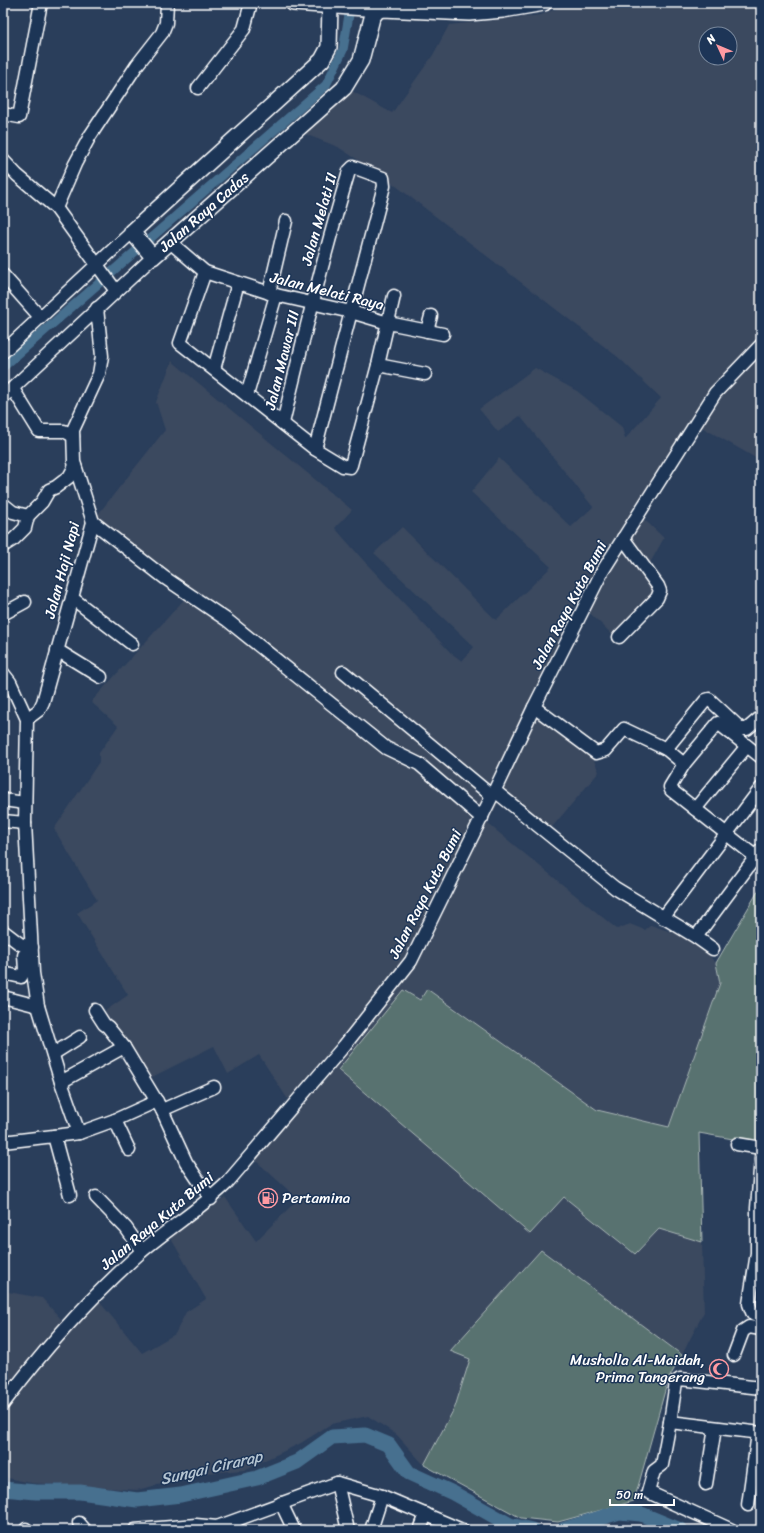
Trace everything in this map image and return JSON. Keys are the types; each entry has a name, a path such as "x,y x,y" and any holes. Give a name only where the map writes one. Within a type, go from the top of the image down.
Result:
{"main road":[{"path":"293,3 332,4 383,9 456,13 544,3"},
{"path":"151,254 134,235 322,60 329,47 332,4"},
{"name":"Jalan Raya Cadas","path":"151,254 170,242 344,88 361,60 372,18 372,7"}],"street":[{"path":"3,114 19,117 41,3"},
{"path":"56,208 75,164 90,136 133,70 162,33 166,23 167,3"},
{"path":"198,88 244,29 251,3"},
{"path":"3,160 17,175 56,208 113,287"},
{"name":"Jalan Melati II","path":"312,303 337,211 352,167 383,178 384,186 350,312"},
{"path":"247,395 272,294 286,221"},
{"path":"3,352 40,317 134,235"},
{"path":"170,242 205,272 180,341 315,449 343,466 350,467 378,365 394,296"},
{"name":"Jalan Raya Cadas","path":"3,397 97,308 113,287 151,254"},
{"name":"Jalan Melati Raya","path":"205,272 272,294 350,312 388,323 443,334"},
{"path":"3,275 40,317"},
{"path":"214,369 238,283"},
{"name":"Jalan Mawar III","path":"283,423 312,303"},
{"name":"Jalan Haji Napi","path":"27,719 39,710 43,702 93,522 74,462 73,430 100,374 102,356 97,308"},
{"path":"315,449 350,312"},
{"path":"427,331 431,316"},
{"name":"Jalan Raya Kuta Bumi","path":"3,1404 30,1369 84,1306 142,1251 211,1199 226,1184 344,1046 411,961 482,818 534,707 602,572 715,393 761,345"},
{"path":"378,365 425,374"},
{"path":"12,389 39,431 64,431 73,436"},
{"path":"3,546 14,539 25,528 28,516 42,502 49,490 56,487 69,476 75,466"},
{"path":"3,504 13,512 28,516"},
{"path":"93,522 165,578 227,620 386,748 420,764 482,818"},
{"path":"619,636 657,598 660,590 623,538"},
{"path":"72,598 132,644"},
{"path":"3,614 25,602"},
{"path":"57,650 101,677"},
{"path":"343,672 614,888 696,937 712,949"},
{"path":"5,680 27,719 25,823 28,951 38,1006 61,1082 79,1133"},
{"path":"666,749 706,700 710,699 741,729 747,729 761,717"},
{"path":"534,707 596,753 606,750 624,729 666,749 684,764"},
{"path":"696,937 759,856 726,833 670,788 670,785 684,764 718,723 761,757"},
{"path":"696,809 747,746"},
{"path":"663,918 761,788"},
{"path":"3,800 25,803"},
{"path":"3,821 25,823"},
{"path":"3,931 28,951"},
{"path":"3,973 21,977 28,951"},
{"path":"3,997 38,1006"},
{"path":"95,1010 104,1024 108,1026 124,1046 160,1105 186,1162 211,1199"},
{"path":"53,1054 80,1037"},
{"path":"61,1082 124,1046"},
{"path":"3,1142 79,1133 214,1087"},
{"path":"115,1120 129,1150"},
{"path":"54,1136 70,1195"},
{"path":"737,1144 761,1148"},
{"path":"761,1157 757,1208 759,1253 749,1304 754,1315 761,1316"},
{"path":"96,1197 126,1228 142,1251"},
{"path":"734,1354 743,1331 750,1327 761,1329"},
{"path":"732,1530 648,1492 654,1471 662,1465 676,1382 680,1379 761,1388"},
{"path":"670,1422 759,1433 748,1505"},
{"path":"706,1484 715,1428"},
{"path":"337,1483 348,1530"},
{"path":"217,1526 337,1483 382,1496 462,1530"},
{"path":"371,1530 382,1496"},
{"path":"281,1503 299,1529"},
{"path":"420,1530 426,1514"},
{"path":"142,1530 217,1526 238,1530"}],"shaded area":[{"path":"570,3 761,3 761,461 691,421 633,509 664,538 645,572 668,593 618,640 577,601 528,707 593,758 599,772 547,833 502,797 487,823 617,929 630,924 645,930 651,925 695,940 716,963 720,983 669,1127 597,1110 427,989 420,1000 403,990 530,1234 564,1197 635,1254 659,1229 702,1242 704,1312 682,1355 541,1250 451,1351 470,1359 455,1407 424,1465 397,1435 368,1416 331,1424 301,1443 244,1470 207,1473 137,1490 31,1483 3,1477 3,1291 42,1298 70,1329 98,1300 142,1353 175,1334 186,1312 206,1299 170,1237 225,1197 256,1241 298,1199 255,1160 296,1112 259,1055 228,1074 214,1046 146,1080 105,1011 128,995 77,913 97,900 54,829 99,762 99,753 118,726 91,702 190,593 95,518 165,430 156,402 172,361 352,510 335,528 451,653 462,661 474,647 374,553 402,527 496,620 551,567 471,492 499,458 571,527 593,507 520,416 498,432 479,409 535,368 577,391 622,427 625,439 661,398 619,358 387,179 338,147 292,129 341,85 392,113 433,55 449,25 541,15"}],"green space":[{"path":"761,886 761,1144 699,1133 702,1242 659,1229 635,1254 564,1197 530,1234 338,1070 403,990 420,1000 427,989 597,1110 669,1127 720,983 716,963"},
{"path":"541,1250 682,1355 668,1380 634,1501 558,1522 521,1518 424,1465 455,1407 470,1359 450,1351"}],"waterway":[{"path":"3,367 326,85 343,50 351,3"},
{"name":"Sungai Cirarap","path":"3,1489 36,1492 80,1492 137,1500 181,1495 257,1478 297,1462 332,1437 365,1435 389,1445 409,1473 453,1493 510,1525 532,1530"},
{"name":"Sungai Cirarap","path":"563,1530 619,1512 641,1514 680,1530"}],"place":[{"name":"Pertamina","path":"268,1198"},
{"name":"Musholla Al-Maidah, Prima Tangerang","path":"719,1369"}]}
